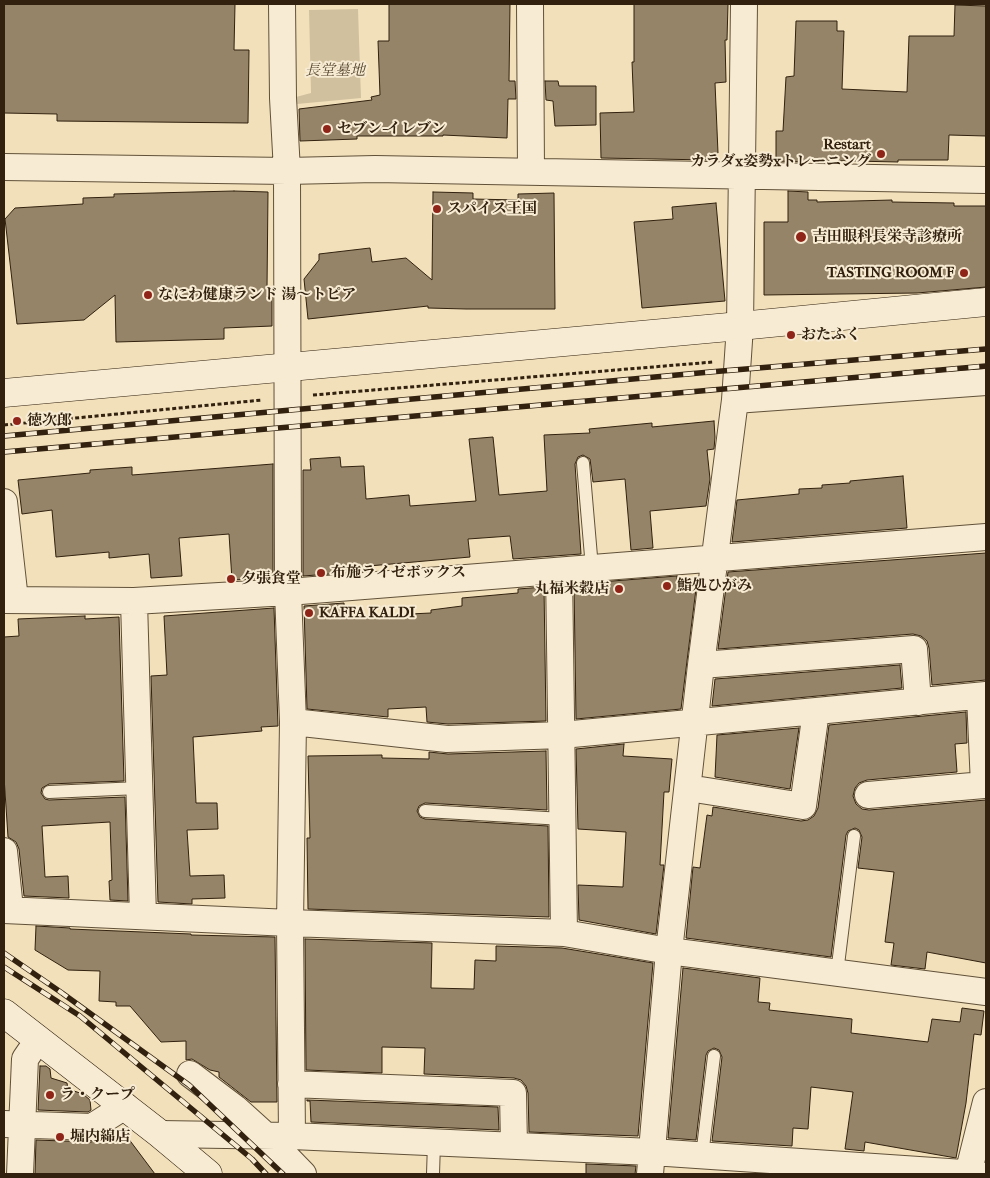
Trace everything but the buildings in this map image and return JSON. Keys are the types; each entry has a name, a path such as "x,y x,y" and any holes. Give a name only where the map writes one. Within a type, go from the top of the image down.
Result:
{"street":[{"path":"282,4 283,98 287,171 288,592 293,722 290,923 292,1136"},
{"path":"530,4 531,172"},
{"path":"651,1163 669,951 701,665 735,400 740,326 744,4"},
{"path":"4,167 287,171 374,169 986,180"},
{"path":"4,393 986,302"},
{"path":"735,400 986,382"},
{"path":"4,502 10,600 134,602 288,592 986,537"},
{"path":"559,571 564,933"},
{"path":"134,602 143,916"},
{"path":"701,665 914,649 918,702"},
{"path":"293,722 448,738 562,735 983,696 984,785 868,795"},
{"path":"688,788 803,806 816,711"},
{"path":"4,851 7,909 290,923 564,933 669,951 986,992"},
{"path":"4,1013 125,1106 208,1174"},
{"path":"20,1174 13,1124 25,1059 38,1040"},
{"path":"190,1074 235,1108 303,1174"},
{"path":"291,1084 514,1093 514,1146"},
{"path":"160,1134 292,1136 514,1146 651,1163 702,1156 971,1174 986,1102"},
{"path":"13,1124 92,1127 125,1106"}],"lane":[{"path":"583,463 592,568"},
{"path":"49,792 139,788"},
{"path":"425,811 563,819"},
{"path":"837,973 854,836"},
{"path":"702,1156 714,1056"},
{"path":"433,1174 434,1143"}],"path":[{"path":"4,425 287,397 738,360"}],"green space":[{"name":"長堂墓地","path":"358,9 361,98 297,104 296,97 311,93 309,10"}],"railway":[{"path":"4,436 986,349"},
{"path":"4,452 986,366"},
{"path":"4,953 189,1085 283,1174"},
{"path":"4,967 80,1016 252,1159 266,1174"}],"place":[{"name":"セブン-イレブン","path":"327,129"},
{"name":"Restart カラダx姿勢xトレーニング","path":"881,154"},
{"name":"スパイス王国","path":"437,209"},
{"name":"吉田眼科長栄寺診療所","path":"801,237"},
{"name":"TASTING ROOM F","path":"964,273"},
{"name":"なにわ健康ランド 湯～トピア","path":"148,295"},
{"name":"おたふく","path":"791,335"},
{"name":"徳次郎","path":"17,421"},
{"name":"布施ライゼボックス","path":"321,573"},
{"name":"夕張食堂","path":"231,579"},
{"name":"鮨処ひがみ","path":"667,586"},
{"name":"丸福米穀店","path":"619,589"},
{"name":"KAFFA KALDI","path":"309,613"},
{"name":"ラ・クープ","path":"50,1095"},
{"name":"堀内綿店","path":"60,1137"}]}
